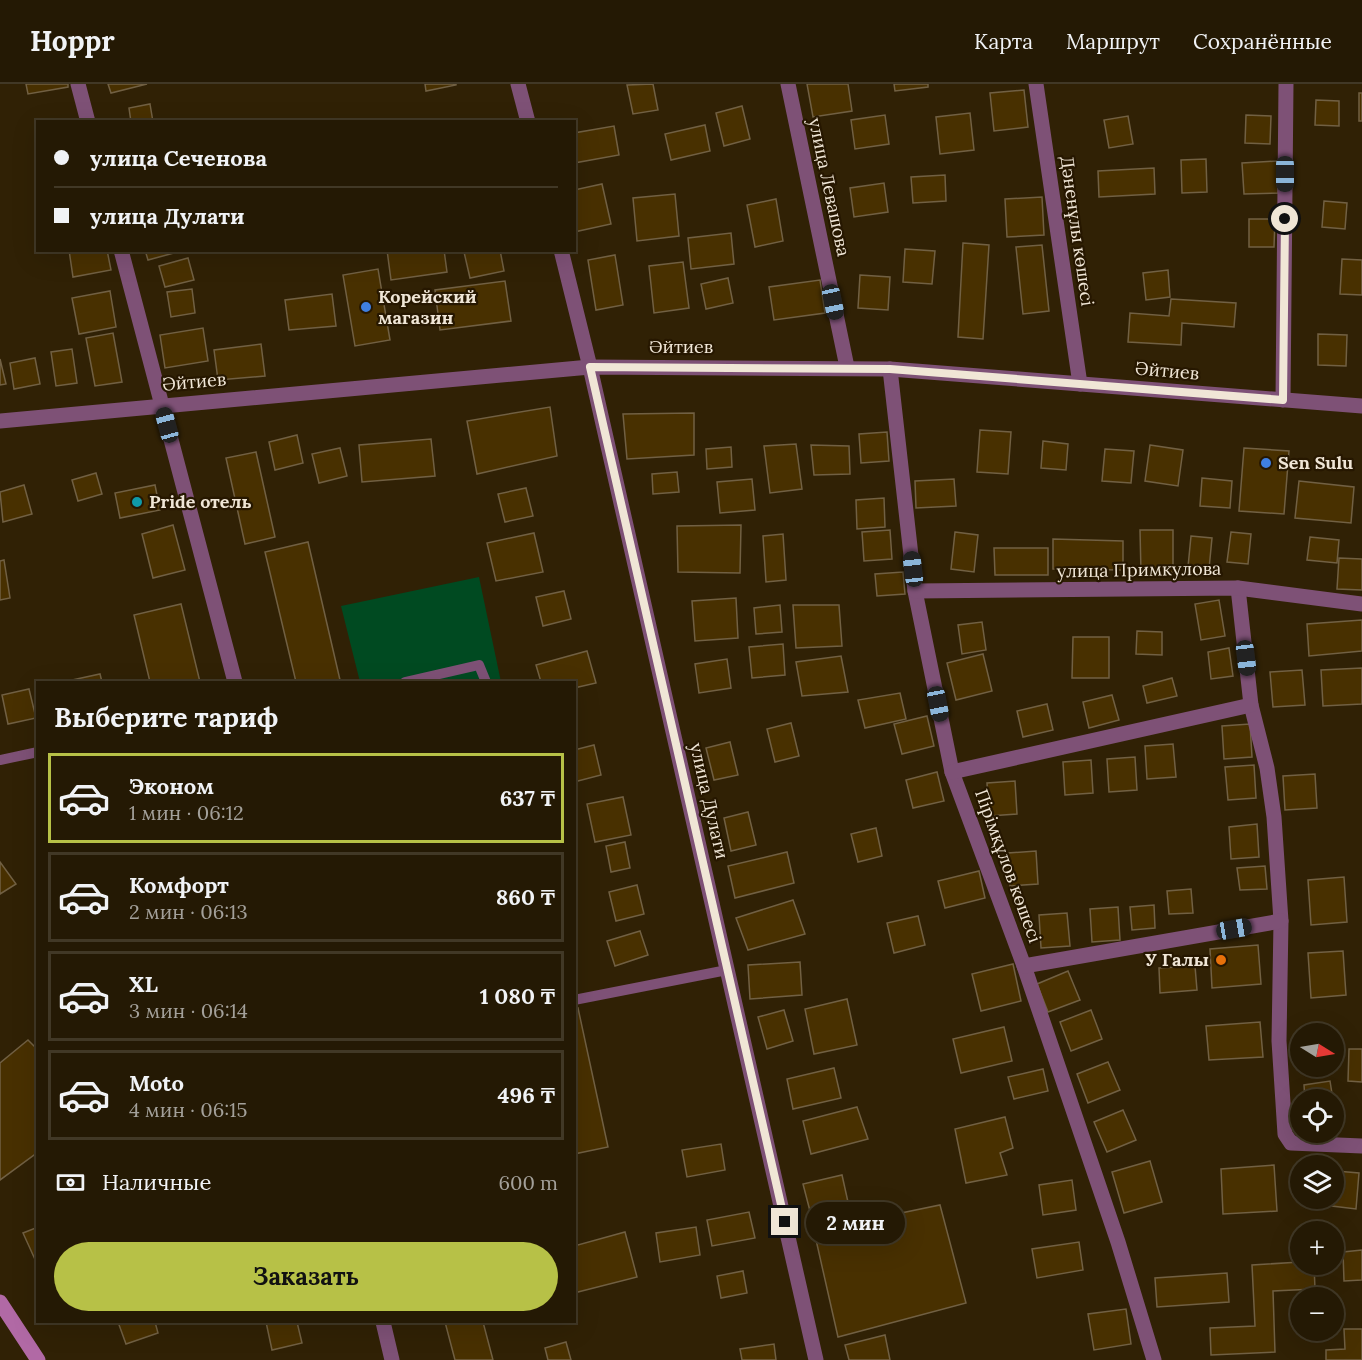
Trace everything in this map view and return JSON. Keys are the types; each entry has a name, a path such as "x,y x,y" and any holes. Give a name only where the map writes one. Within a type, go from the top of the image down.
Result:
{"main road":[{"path":"0,1302 38,1360"}],"street":[{"path":"78,84 87,120"},
{"path":"518,84 527,120"},
{"name":"улица Левашова","path":"788,84 847,368"},
{"name":"Дәненұлы көшесі","path":"1036,84 1080,384"},
{"path":"1283,400 1286,84"},
{"path":"122,252 235,681"},
{"name":"улица Дулати","path":"561,252 590,367 816,1360"},
{"name":"Әйтиев","path":"0,421 161,404 590,367 890,369 1362,406"},
{"name":"Пірімқұлов көшесі","path":"890,369 915,591 952,772 1024,966 1118,1242 1154,1360"},
{"path":"1238,588 1251,705 1267,768 1281,921 1279,1041 1285,1134 1291,1143 1362,1146"},
{"name":"улица Примкулова","path":"915,591 1238,588 1362,604"},
{"path":"952,772 1251,705"},
{"path":"1024,966 1281,921"},
{"path":"383,1323 392,1360"}],"lane":[{"path":"409,681 479,665 486,681"},
{"path":"0,760 36,752"},
{"path":"576,1000 728,970"}],"green space":[{"path":"479,577 501,681 360,681 341,606"}],"building":[{"path":"26,84 68,84 68,87 28,94"},
{"path":"108,84 147,84 111,93"},
{"path":"425,84 456,84 456,85 426,91"},
{"path":"653,84 658,110 633,114 627,85"},
{"path":"807,84 848,84 852,111 813,117"},
{"path":"894,84 928,84 928,87 895,91"},
{"path":"1024,90 1028,127 994,131 990,93"},
{"path":"1359,93 1362,93 1362,121 1359,121"},
{"path":"1316,100 1339,101 1339,126 1315,125"},
{"path":"150,104 153,120 131,120 129,108"},
{"path":"742,106 750,139 724,146 716,113"},
{"path":"970,113 974,150 940,154 936,117"},
{"path":"885,115 889,144 855,149 851,120"},
{"path":"1246,115 1271,116 1270,144 1245,143"},
{"path":"1128,116 1133,144 1109,148 1104,120"},
{"path":"705,125 710,151 671,160 665,134"},
{"path":"614,126 619,155 576,163 576,133"},
{"path":"1206,159 1207,192 1182,193 1181,160"},
{"path":"1277,161 1278,193 1244,194 1242,163"},
{"path":"1154,168 1155,194 1099,197 1098,171"},
{"path":"945,175 946,201 913,203 911,177"},
{"path":"884,183 888,212 854,217 850,188"},
{"path":"602,184 611,224 576,232 576,190"},
{"path":"675,194 679,236 637,241 633,198"},
{"path":"1042,197 1044,235 1007,237 1005,199"},
{"path":"776,199 783,241 755,247 747,205"},
{"path":"1324,201 1347,203 1345,229 1322,227"},
{"path":"1249,219 1275,219 1274,247 1249,247"},
{"path":"731,233 734,264 691,269 688,238"},
{"path":"963,243 989,245 983,339 958,337"},
{"path":"1042,245 1049,311 1023,314 1016,247"},
{"path":"905,249 935,251 932,284 903,282"},
{"path":"69,252 107,252 111,270 73,277"},
{"path":"146,252 178,252 148,260"},
{"path":"387,252 444,252 447,272 391,280"},
{"path":"464,252 500,252 504,271 470,278"},
{"path":"615,255 623,305 596,310 588,260"},
{"path":"188,258 194,280 165,287 159,266"},
{"path":"1342,259 1362,260 1362,295 1340,294"},
{"path":"683,262 689,308 654,313 649,266"},
{"name":"Корейский магазин","path":"378,269 390,340 355,346 343,275"},
{"path":"1168,270 1170,297 1146,300 1143,273"},
{"path":"860,275 890,277 888,310 858,308"},
{"path":"728,278 733,303 706,309 701,284"},
{"path":"820,280 825,313 774,320 769,287"},
{"path":"505,281 511,321 440,330 435,290"},
{"path":"192,289 195,313 171,317 167,292"},
{"path":"110,291 116,327 79,334 72,298"},
{"path":"332,294 336,326 289,330 285,300"},
{"path":"1171,299 1236,303 1234,327 1182,323 1181,345 1128,342 1130,313 1169,316"},
{"path":"203,328 208,361 165,368 160,335"},
{"path":"113,333 122,382 95,386 86,338"},
{"path":"1318,334 1347,335 1346,366 1318,365"},
{"path":"261,344 265,376 218,380 214,350"},
{"path":"72,349 77,383 56,386 51,352"},
{"path":"35,358 40,384 14,389 10,363"},
{"path":"0,359 6,384 0,385"},
{"path":"550,407 557,456 477,474 467,421"},
{"path":"694,413 694,455 627,459 623,414"},
{"path":"980,430 1011,432 1008,474 977,472"},
{"path":"887,432 889,461 861,463 859,434"},
{"path":"297,435 303,463 275,470 269,442"},
{"path":"431,439 435,476 362,482 359,445"},
{"path":"1043,441 1068,444 1066,470 1041,468"},
{"path":"796,444 802,489 770,493 764,446"},
{"path":"811,445 849,446 850,474 814,475"},
{"path":"1150,445 1183,450 1178,486 1145,481"},
{"path":"731,447 732,467 707,469 706,449"},
{"path":"340,448 347,476 319,483 312,454"},
{"path":"1244,448 1289,451 1284,514 1239,511"},
{"path":"1105,449 1134,451 1131,483 1102,481"},
{"path":"256,452 275,537 245,544 226,458"},
{"path":"677,472 679,492 653,494 652,474"},
{"path":"96,473 102,494 78,501 72,480"},
{"path":"1202,478 1232,481 1230,508 1200,506"},
{"path":"752,479 755,510 720,513 717,482"},
{"path":"954,479 956,506 916,508 915,481"},
{"path":"1299,481 1354,487 1351,523 1295,518"},
{"path":"24,485 32,514 3,522 0,492"},
{"name":"Pride отель","path":"155,485 160,510 120,518 115,493"},
{"path":"526,488 533,516 505,522 498,494"},
{"path":"884,498 885,527 857,529 856,500"},
{"path":"173,525 185,570 153,578 142,534"},
{"path":"741,525 740,573 678,572 677,526"},
{"path":"890,530 892,559 864,561 862,532"},
{"path":"1140,530 1173,530 1173,572 1141,573"},
{"path":"955,532 978,535 974,572 951,569"},
{"path":"1231,532 1251,534 1248,564 1227,562"},
{"path":"534,533 543,572 496,581 487,543"},
{"path":"783,534 786,580 766,582 763,536"},
{"path":"1191,536 1212,538 1209,569 1188,567"},
{"path":"1310,537 1339,540 1337,563 1307,560"},
{"path":"1053,539 1123,541 1123,570 1053,569"},
{"path":"308,542 340,680 296,681 265,552"},
{"path":"994,548 1048,548 1048,575 995,575"},
{"path":"1339,558 1362,559 1362,590 1337,589"},
{"path":"4,560 10,598 0,600 0,561"},
{"path":"903,572 905,594 877,596 875,574"},
{"path":"564,591 571,619 543,626 536,597"},
{"path":"736,598 738,638 695,641 692,601"},
{"path":"1219,600 1225,636 1201,640 1195,604"},
{"path":"181,604 200,681 150,681 134,615"},
{"path":"780,605 782,632 756,634 754,608"},
{"path":"793,605 839,605 842,646 796,648"},
{"path":"1362,620 1362,651 1309,656 1307,624"},
{"path":"982,622 986,650 962,654 958,625"},
{"path":"1137,631 1162,632 1162,655 1136,654"},
{"path":"1073,637 1109,637 1109,678 1072,678"},
{"path":"783,644 785,675 752,678 749,647"},
{"path":"1229,648 1233,676 1211,679 1208,652"},
{"path":"587,651 596,683 576,688 576,681 541,681 536,665"},
{"path":"983,654 992,691 956,700 947,663"},
{"path":"841,656 848,692 802,696 796,662"},
{"path":"727,659 731,688 699,693 695,664"},
{"path":"1362,668 1362,704 1323,706 1321,670"},
{"path":"1302,670 1305,705 1273,707 1270,672"},
{"path":"100,674 102,681 72,681"},
{"path":"1172,678 1177,696 1147,703 1143,686"},
{"path":"29,689 36,718 8,724 2,695"},
{"path":"900,693 906,719 865,728 858,700"},
{"path":"1112,695 1119,720 1089,728 1083,702"},
{"path":"1047,704 1053,730 1023,737 1017,711"},
{"path":"927,716 934,746 902,754 894,724"},
{"path":"791,723 799,756 775,762 767,729"},
{"path":"1250,724 1252,757 1224,759 1222,726"},
{"path":"730,742 738,775 714,780 706,748"},
{"path":"1173,744 1176,777 1147,779 1145,746"},
{"path":"594,745 601,775 576,781 576,750"},
{"path":"1135,757 1137,790 1109,792 1107,759"},
{"path":"1091,760 1093,793 1065,795 1063,762"},
{"path":"1254,765 1256,798 1228,800 1225,767"},
{"path":"937,772 944,801 913,808 906,780"},
{"path":"1315,774 1317,808 1285,810 1283,776"},
{"path":"1015,781 1017,814 989,816 987,783"},
{"path":"623,797 631,835 595,842 587,804"},
{"path":"748,812 756,845 731,851 724,818"},
{"path":"1257,824 1259,857 1231,859 1229,827"},
{"path":"876,828 882,856 858,862 851,834"},
{"path":"625,842 630,868 611,872 606,846"},
{"path":"1036,851 1038,884 1010,886 1008,853"},
{"path":"787,852 794,883 735,898 728,866"},
{"path":"0,862 16,884 0,894"},
{"path":"1265,866 1267,889 1240,890 1237,868"},
{"path":"979,871 985,898 945,908 938,881"},
{"path":"1344,877 1347,922 1311,925 1308,880"},
{"path":"637,885 644,914 616,921 609,892"},
{"path":"1191,889 1193,913 1169,914 1167,891"},
{"path":"793,900 805,934 748,950 736,918"},
{"path":"1154,905 1155,928 1132,930 1130,907"},
{"path":"1118,907 1120,940 1092,942 1090,909"},
{"path":"1067,913 1070,946 1041,948 1039,915"},
{"path":"918,916 925,945 894,953 887,923"},
{"path":"640,931 648,955 615,966 607,941"},
{"path":"1258,945 1261,984 1212,988 1210,949"},
{"path":"1343,951 1346,995 1311,998 1308,953"},
{"path":"800,962 802,995 750,999 748,965"},
{"path":"1013,964 1021,1001 981,1011 972,974"},
{"path":"1195,966 1197,990 1160,993 1159,968"},
{"path":"1068,971 1080,1000 1048,1012 1037,984"},
{"path":"847,999 857,1045 814,1054 805,1009"},
{"path":"576,1008 578,1008 608,1147 576,1154"},
{"path":"784,1010 793,1041 767,1049 758,1017"},
{"path":"1091,1010 1102,1039 1071,1051 1060,1022"},
{"path":"1260,1022 1263,1057 1209,1060 1206,1026"},
{"path":"1004,1027 1012,1061 961,1073 953,1039"},
{"path":"28,1040 36,1048 36,1153 0,1180 0,1063"},
{"path":"1349,1049 1362,1049 1362,1082 1348,1081"},
{"path":"1108,1062 1120,1090 1088,1103 1077,1074"},
{"path":"834,1068 841,1098 793,1109 787,1079"},
{"path":"1043,1069 1048,1091 1014,1099 1008,1077"},
{"path":"1330,1081 1331,1089 1304,1089 1304,1085"},
{"path":"857,1107 868,1139 811,1154 803,1121"},
{"path":"1123,1110 1136,1140 1107,1152 1094,1122"},
{"path":"1005,1117 1013,1148 1000,1153 1007,1175 966,1183 955,1129"},
{"path":"721,1144 725,1170 687,1177 682,1150"},
{"path":"1150,1161 1162,1202 1124,1213 1112,1172"},
{"path":"1274,1165 1277,1211 1223,1214 1221,1169"},
{"path":"1344,1172 1359,1173 1356,1209 1344,1208"},
{"path":"842,1175 848,1202 810,1211 803,1184"},
{"path":"1072,1180 1076,1210 1043,1215 1039,1185"},
{"path":"940,1205 966,1303 838,1337 814,1231"},
{"path":"749,1212 755,1238 712,1246 707,1220"},
{"path":"696,1227 700,1255 660,1262 656,1233"},
{"path":"36,1228 36,1262 23,1233"},
{"path":"625,1232 637,1277 576,1292 576,1245"},
{"path":"1079,1242 1083,1270 1037,1278 1032,1249"},
{"path":"1362,1250 1362,1280 1344,1281 1344,1252"},
{"path":"1290,1263 1290,1275 1314,1275 1315,1287 1290,1287 1290,1290 1273,1291 1275,1352 1211,1355 1210,1328 1255,1326 1252,1265"},
{"path":"743,1271 747,1293 721,1298 717,1276"},
{"path":"1227,1273 1229,1302 1157,1307 1155,1278"},
{"path":"1126,1309 1131,1344 1094,1350 1088,1314"},
{"path":"118,1323 155,1323 158,1333 126,1344"},
{"path":"266,1323 297,1323 302,1343 272,1350"},
{"path":"445,1323 483,1323 493,1360 455,1360"},
{"path":"1344,1329 1362,1329 1362,1360 1326,1360 1326,1350 1345,1349"},
{"path":"885,1335 890,1360 849,1360 845,1345"},
{"path":"566,1342 571,1360 548,1360 545,1348"},
{"path":"774,1344 776,1360 742,1360 740,1349"}],"place":[{"name":"Корейский магазин","path":"366,307"},
{"name":"Sen Sulu","path":"1266,463"},
{"name":"Pride отель","path":"137,502"},
{"name":"У Галы","path":"1221,960"}],"route":[{"path":"785,1222 590,367 890,369 1283,400 1285,219"}]}
